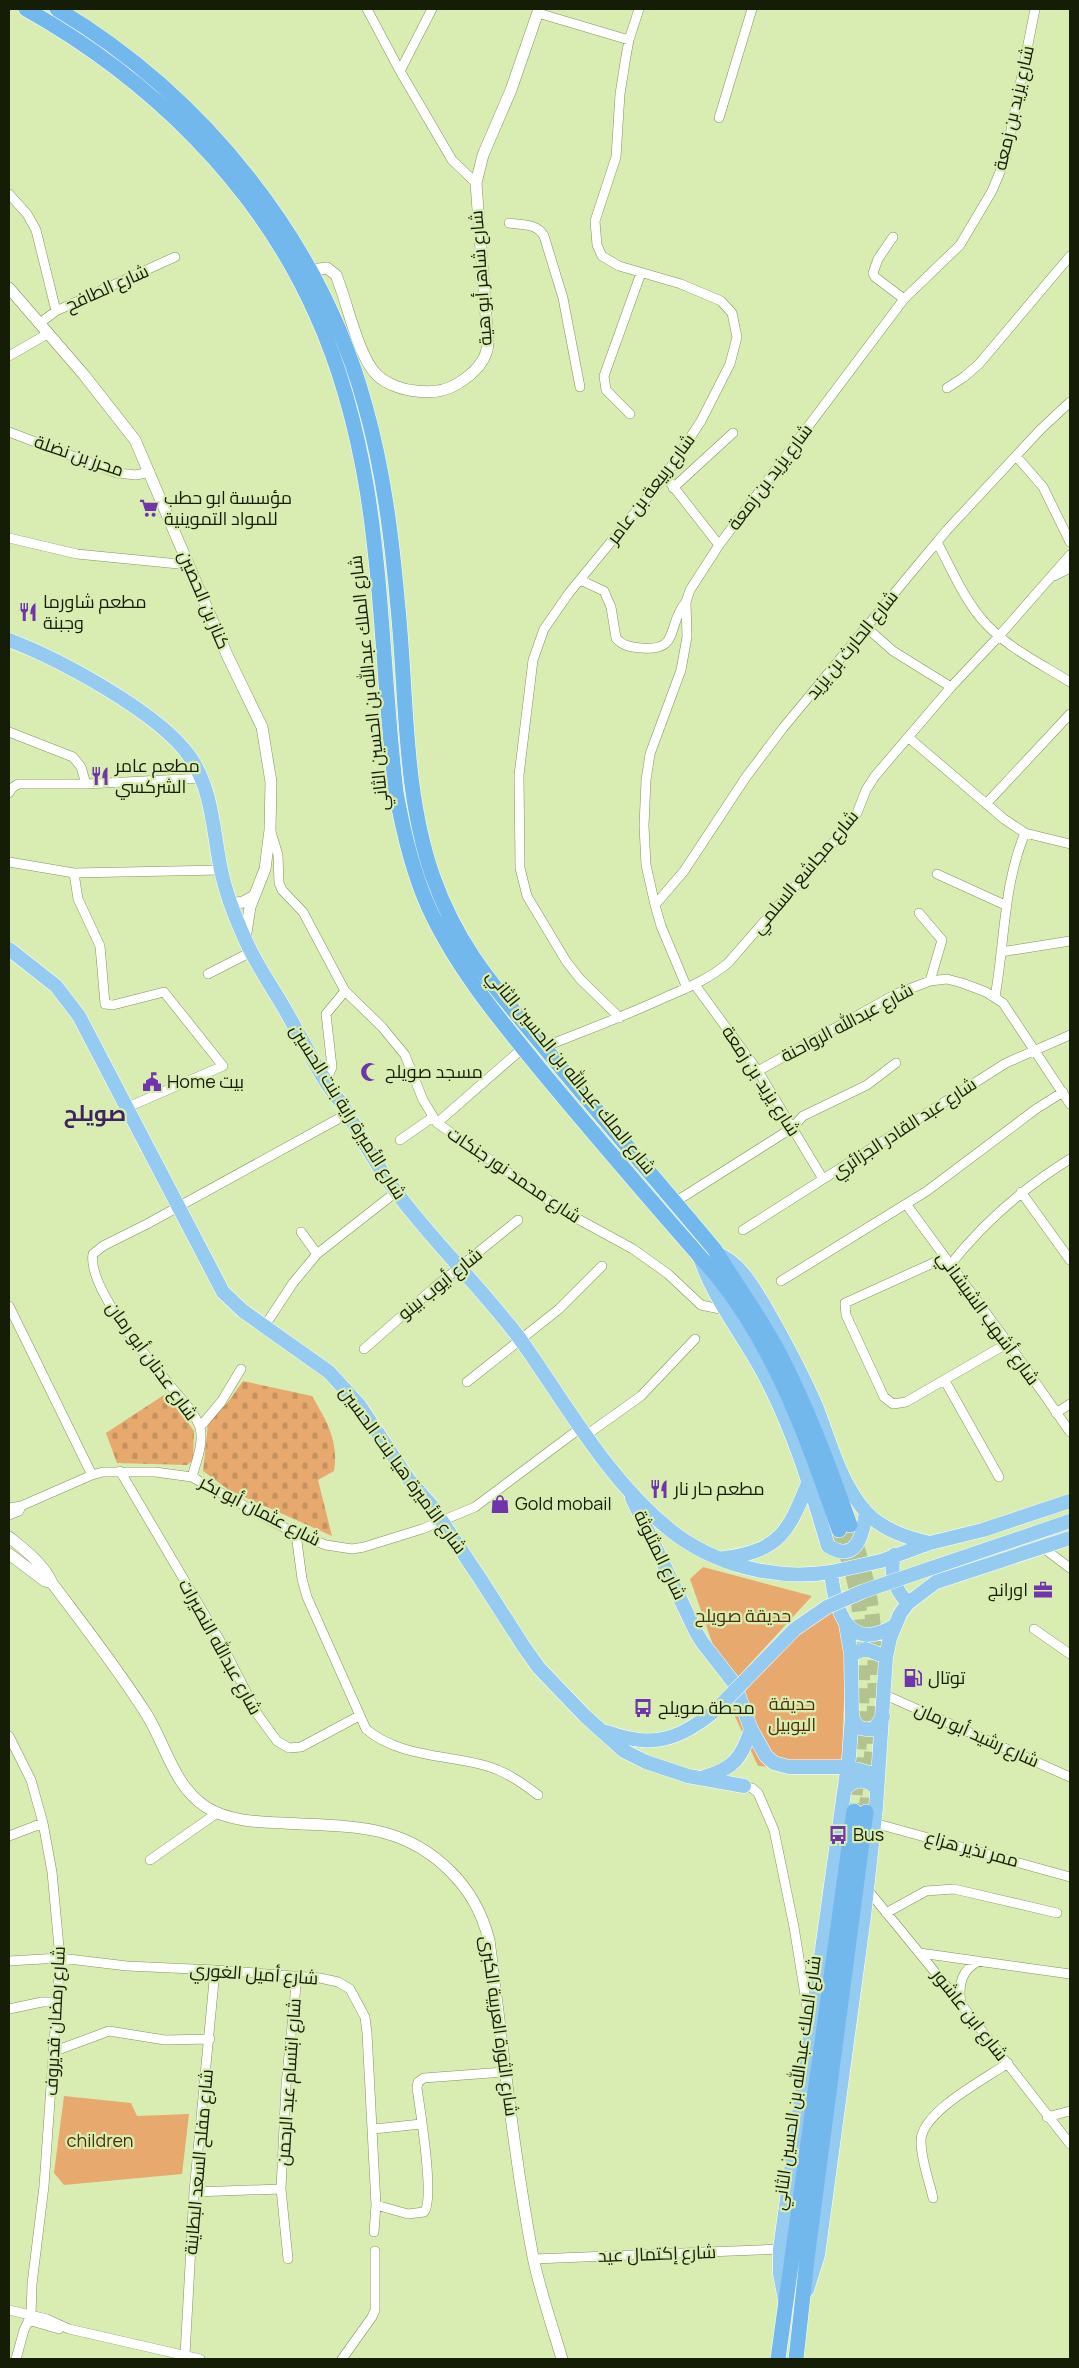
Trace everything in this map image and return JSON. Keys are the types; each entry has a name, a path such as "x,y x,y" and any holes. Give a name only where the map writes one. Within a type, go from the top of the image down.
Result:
{"highway":[{"name":"شارع الملك عبدالله بن الحسين الثاني","path":"26,9 78,39 106,59 149,95 211,155 236,183 266,224 294,268 317,314 342,381 366,488 381,613 393,766 400,815 428,906 456,957 481,994 523,1048 699,1255 736,1302 767,1353 803,1430 845,1528 814,1427 796,1386 753,1309 716,1253 675,1202 498,993 459,937 432,874 417,816 410,771 404,672 384,486 359,386 333,317 310,270 267,203 217,141 144,70 116,47 57,9"},
{"name":"شارع الملك عبدالله بن الحسين الثاني","path":"796,2359 865,1815"},
{"name":"شارع الملك عبدالله بن الحسين الثاني","path":"774,2359 779,2352 785,2301 865,1815"}],"main road":[{"name":"شارع الأميرة راية بنت الحسين","path":"9,640 68,667 147,717 182,747 202,778 212,812 221,870 231,904 248,946 326,1082 396,1192 520,1340 582,1432 628,1488 670,1530 694,1546 721,1559 771,1573 804,1575 831,1572 888,1558 930,1543 983,1530 1070,1500"},
{"name":"شارع الأميرة هيا بنت الحسين","path":"9,950 44,976 65,996 88,1031 218,1285 233,1303 313,1358 345,1388 360,1406 409,1480 442,1522 539,1668 599,1730 624,1751 662,1767 700,1778 744,1786"},
{"path":"716,1253 725,1256 734,1263 762,1302 797,1364 853,1494 866,1512 896,1533 930,1543"},
{"path":"699,1255 708,1282 727,1311 775,1395 809,1481 828,1546 833,1549 846,1550 857,1544 864,1533 866,1512"},
{"path":"721,1559 746,1556 761,1550 776,1540 785,1531 796,1514 809,1481"},
{"name":"شارع المثلوثة","path":"628,1488 702,1642 734,1683 751,1729 766,1756 779,1765 848,1767 877,1782"},
{"path":"599,1730 637,1742 656,1741 678,1735 697,1726 717,1709 795,1629 828,1607 864,1591 1070,1521"},
{"path":"803,2299 818,2255 867,1889 865,1815 877,1782 886,1657 894,1626 908,1603 936,1582 1070,1538"},
{"path":"888,1558 892,1566 893,1580 899,1593 908,1603"},
{"path":"785,2301 780,2274 780,2249 846,1788 852,1716 851,1654 846,1625 835,1597 831,1572"},
{"path":"846,1625 860,1635 868,1636 877,1635 894,1626"},
{"path":"851,1654 866,1649 886,1657"},
{"path":"852,1716 859,1728 867,1729 874,1729 883,1717"},
{"path":"700,1778 731,1767 744,1747 751,1729"},
{"path":"846,1788 859,1781 877,1782"}],"street":[{"path":"367,9 400,71 452,160 476,183"},
{"path":"400,71 432,9"},
{"name":"شارع ربيعة بن عامر","path":"620,1018 580,978 566,961 526,896 520,875 519,775 533,660 544,629 580,580 665,476 701,421 718,390 730,364 737,337 732,313 721,301 681,284 610,262 602,256 595,232 595,221 616,157 620,94 629,40 639,9"},
{"path":"719,118 752,9"},
{"name":"شارع يزيد بن زمعة","path":"823,1179 758,1071 691,986 661,926 646,865 646,780 650,754 683,660 687,637 686,602 690,590 718,545 904,299 960,244 971,230 999,178 1014,120 1035,9"},
{"path":"538,11 629,40"},
{"name":"شارع شاهر أبو هية","path":"310,270 327,268 336,275 365,357 377,375 387,382 410,390 432,392 453,386 476,370 484,360 488,350 476,183 480,166 511,90 538,11"},
{"path":"9,194 27,214 36,230 56,311"},
{"path":"509,224 534,226 544,236 563,298 580,386"},
{"path":"893,237 878,258 873,273 875,277 904,299"},
{"path":"947,388 964,378 979,364 1070,256"},
{"name":"شارع الطافح","path":"40,323 56,311 175,258"},
{"path":"630,414 606,390 604,376 641,273"},
{"name":"كناز بن الحصين","path":"9,288 125,426 139,448 228,657 262,727 271,782 270,830 265,869 246,917 248,946"},
{"path":"9,356 49,334"},
{"name":"شارع الحارث بن يزيد","path":"655,905 684,871 746,777 783,728 937,542 1016,456 1070,402"},
{"name":"محرز بن نضلة","path":"9,432 117,473 136,475 150,472"},
{"path":"673,488 733,433"},
{"path":"1016,456 1043,487 1066,526 1070,542"},
{"path":"665,476 718,545"},
{"path":"9,538 77,554 188,565"},
{"path":"937,542 974,608 999,636 1070,682"},
{"name":"شارع مجاشع السلمي","path":"544,1047 620,1018 691,986 720,970 845,829 857,813 866,790 875,776 951,687 999,636 1070,555"},
{"name":"شارع مجاشع السلمي","path":"1049,578 1070,568"},
{"path":"580,580 604,591 609,602 616,638 626,646 651,649 662,647 668,643 676,617 686,602"},
{"path":"867,628 893,651 951,687"},
{"path":"986,804 1070,714"},
{"path":"9,732 73,757 81,767 86,784"},
{"path":"908,737 986,804 1025,833 1070,844"},
{"path":"9,793 18,784 86,784 202,778"},
{"name":"شارع محمد نور جنكات","path":"270,830 278,855 279,883 282,890 303,912 345,991 374,1018 398,1045 411,1068 423,1100 435,1120 568,1213 634,1249 668,1274 698,1303 727,1311"},
{"path":"1025,833 1013,865 1006,905 995,997 1010,1012 1070,1104"},
{"path":"9,862 74,873 221,870"},
{"path":"74,873 78,899 100,946 105,1004 113,1005 164,992 223,1066 128,1107"},
{"path":"937,874 1006,905"},
{"path":"231,904 243,902 254,896"},
{"path":"919,913 942,940 930,981"},
{"path":"1001,952 1070,941"},
{"path":"208,974 248,946"},
{"name":"شارع عبدالله الرواحنة","path":"758,1071 896,994 930,981 948,979 995,997"},
{"path":"326,1082 332,1068 326,1014 345,991"},
{"name":"شارع عبد القادر الجزائري","path":"743,1230 990,1073 1034,1050 1070,1035"},
{"path":"400,1140 435,1120 523,1048"},
{"path":"675,1202 792,1128 803,1116 867,1085 896,1063"},
{"path":"781,1281 906,1204 1062,1092"},
{"name":"شارع عدنان أبو رمان","path":"192,1477 199,1452 200,1427 120,1320 98,1281 92,1259 96,1250 103,1246 347,1114"},
{"path":"1008,1343 906,1402 893,1404 888,1401 880,1388 846,1316 844,1306 848,1300 947,1261 1021,1192 1070,1158"},
{"path":"264,1326 293,1283 318,1254 396,1192"},
{"path":"1021,1192 1070,1260"},
{"name":"شارع أشهب الشيشاني","path":"906,1204 1008,1343 1070,1432"},
{"name":"شارع أيوب بينو","path":"364,1349 518,1220"},
{"path":"301,1232 318,1254"},
{"path":"467,1382 559,1309 602,1266"},
{"path":"9,1306 92,1475"},
{"name":"شارع عثمان أبو بكر","path":"9,1508 21,1506 92,1475 120,1471 178,1474 192,1477 296,1534 326,1545 352,1549 370,1546 442,1522 475,1507 582,1432 641,1396 695,1338"},
{"path":"200,1427 221,1402 241,1369"},
{"path":"945,1381 999,1477"},
{"path":"1056,1412 1070,1404"},
{"name":"شارع عبدالله النصيرات","path":"120,1471 219,1639 258,1715 277,1741 289,1748 301,1747 359,1716"},
{"name":"شارع عثمان أبو بكر","path":"9,1515 18,1511 21,1506"},
{"path":"296,1534 302,1579 307,1597 366,1729 387,1742 496,1769 516,1779 538,1795"},
{"name":"شارع الثورة العربية الكبرى","path":"9,1538 49,1575 52,1583 132,1690 149,1718 183,1784 195,1798 216,1813 263,1822 380,1831 411,1841 440,1861 466,1888 484,1922 490,1950 504,2072 534,2260 562,2359"},
{"path":"1042,1546 1070,1568"},
{"name":"شارع الثورة العربية الكبرى","path":"9,1554 45,1581 52,1583"},
{"path":"1034,1629 1070,1654"},
{"name":"شارع رشيد أبو رمان","path":"883,1694 1070,1777"},
{"name":"شارع رمضان قديروف","path":"9,1736 31,1780 43,1823 54,1882 60,1958 55,2051 44,2186 28,2317 16,2359"},
{"path":"744,1786 752,1788 758,1793 774,1830 794,1927 811,2032"},
{"path":"150,1860 216,1813"},
{"name":"ممر نذير هزاع","path":"865,1815 1070,1877"},
{"path":"9,1836 43,1823"},
{"path":"886,1913 926,1890 954,1888 1057,1913"},
{"name":"شارع ابن عاشور","path":"867,1889 1008,2063 1070,2144"},
{"path":"920,1953 1070,1974"},
{"name":"شارع أميل الغوري","path":"9,1960 60,1958 127,1966 297,1976 338,1982 350,1989 365,2016 368,2033 374,2129 376,2205 374,2232"},
{"path":"961,2004 959,1988 963,1974 971,1965 979,1961"},
{"name":"شارع مفلح السعد البطاينة","path":"185,2356 194,2192 210,2039 215,1970"},
{"name":"شارع ابتسام عبد الرحمن","path":"288,2259 281,2189 286,2085 297,1976"},
{"path":"9,2009 42,2002 58,2002"},
{"path":"55,2051 109,2031 165,2040 210,2039"},
{"path":"933,2198 922,2151 923,2129 938,2111 1008,2063"},
{"path":"376,2205 408,2214 424,2212 427,2209 428,2171 417,2088 420,2080 504,2072"},
{"path":"1048,2117 1070,2111"},
{"path":"374,2129 421,2124"},
{"name":"شارع ابتسام عبد الرحمن","path":"194,2192 281,2189"},
{"name":"شارع إكتمال عيد","path":"534,2260 780,2249"},
{"path":"342,2359 372,2317 375,2300 374,2251"},
{"path":"9,2310 45,2326 69,2329 200,2359"},
{"path":"9,2315 28,2317"}],"green space":[{"path":"243,1381 312,1396 327,1423 335,1451 334,1471 318,1480 332,1536 229,1490 203,1471 208,1423 228,1402"},
{"path":"167,1393 194,1431 193,1460 187,1465 117,1463 106,1433"},
{"name":"حديقة صويلح","path":"703,1567 812,1596 728,1688 690,1579"},
{"name":"حديقة اليوبيل","path":"834,1611 846,1640 842,1760 837,1770 758,1766 731,1708 778,1654 818,1620"},
{"name":"children","path":"64,2096 131,2103 137,2116 189,2114 182,2174 64,2185 54,2173"}],"tunnel":[{"path":"850,1525 869,1591 874,1638 874,1713 866,1812"},
{"path":"839,1530 855,1583 861,1626 862,1705 854,1811"}],"place":[{"name":"مؤسسة ابو حطب للمواد التموينية","path":"149,508"},
{"name":"مطعم شاورما وجبنة","path":"28,612"},
{"name":"مطعم عامر الشركسي","path":"100,776"},
{"name":"مسجد صويلح","path":"370,1072"},
{"name":"Home بيت","path":"152,1082"},
{"name":"مطعم حار نار","path":"659,1489"},
{"name":"Gold mobail","path":"500,1504"},
{"name":"اورانج","path":"1043,1590"},
{"name":"توتال","path":"913,1678"},
{"name":"محطة صويلح","path":"643,1708"},
{"name":"Bus","path":"838,1835"}],"district":[{"name":"صويلح","path":"95,1113"}]}
